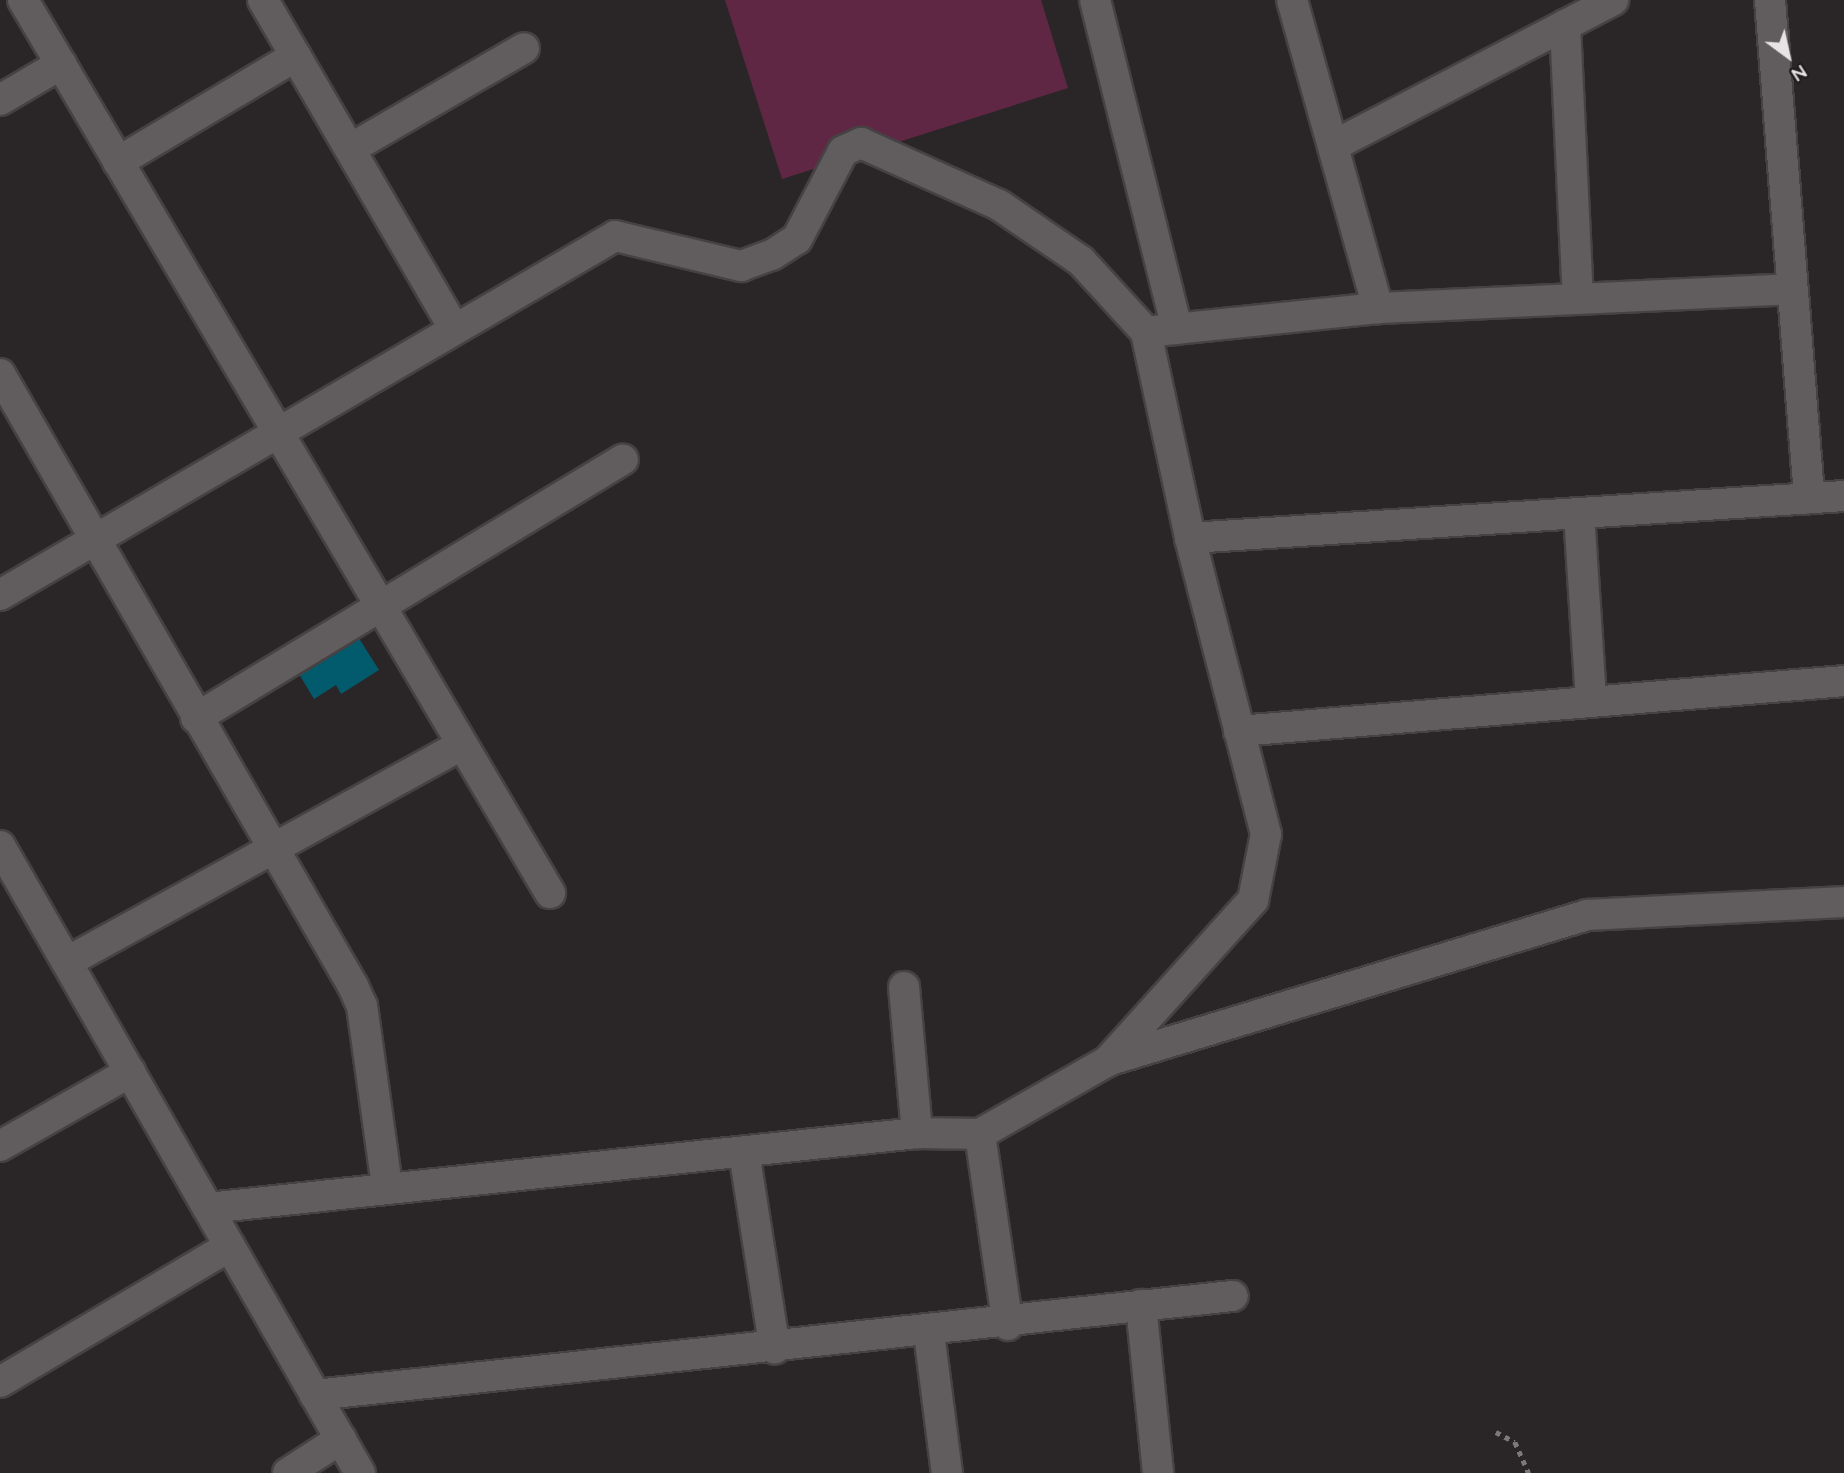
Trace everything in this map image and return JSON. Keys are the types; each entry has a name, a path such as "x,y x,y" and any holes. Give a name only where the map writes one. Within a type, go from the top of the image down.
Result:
{"street":[{"path":"23,0 550,894"},
{"path":"263,0 453,327"},
{"path":"1095,0 1177,329"},
{"path":"1292,0 1378,308"},
{"path":"1333,146 1613,0"},
{"path":"1770,0 1810,498"},
{"path":"1565,25 1578,299"},
{"path":"350,149 523,48"},
{"path":"118,162 296,56"},
{"path":"0,100 61,64"},
{"path":"0,595 453,327 615,236 741,266 772,255 797,239 843,151 861,143 999,205 1081,261 1146,332 1190,538 1266,834 1253,900 1108,1061"},
{"path":"1146,332 1378,308 1792,289"},
{"path":"0,374 362,1006 387,1187"},
{"path":"196,718 623,459"},
{"path":"1190,538 1844,496"},
{"path":"1579,513 1591,699"},
{"path":"1238,731 1591,699 1844,681"},
{"path":"67,962 271,845 462,746"},
{"path":"0,846 360,1473"},
{"path":"208,1208 917,1133 980,1134 1108,1061 1587,915 1844,902"},
{"path":"904,987 917,1133"},
{"path":"0,1146 130,1072"},
{"path":"980,1134 1007,1325"},
{"path":"744,1152 775,1349"},
{"path":"0,1382 230,1246"},
{"path":"315,1395 1007,1325 1141,1305 1233,1296"},
{"path":"1141,1305 1158,1473"},
{"path":"929,1333 947,1473"},
{"path":"288,1473 341,1440"}],"path":[{"path":"1496,1432 1515,1442 1529,1473"}],"shaded area":[{"path":"725,0 1041,0 1068,88 782,179"}],"building":[{"path":"355,632 379,670 341,694 336,685 314,699 296,669"}]}
